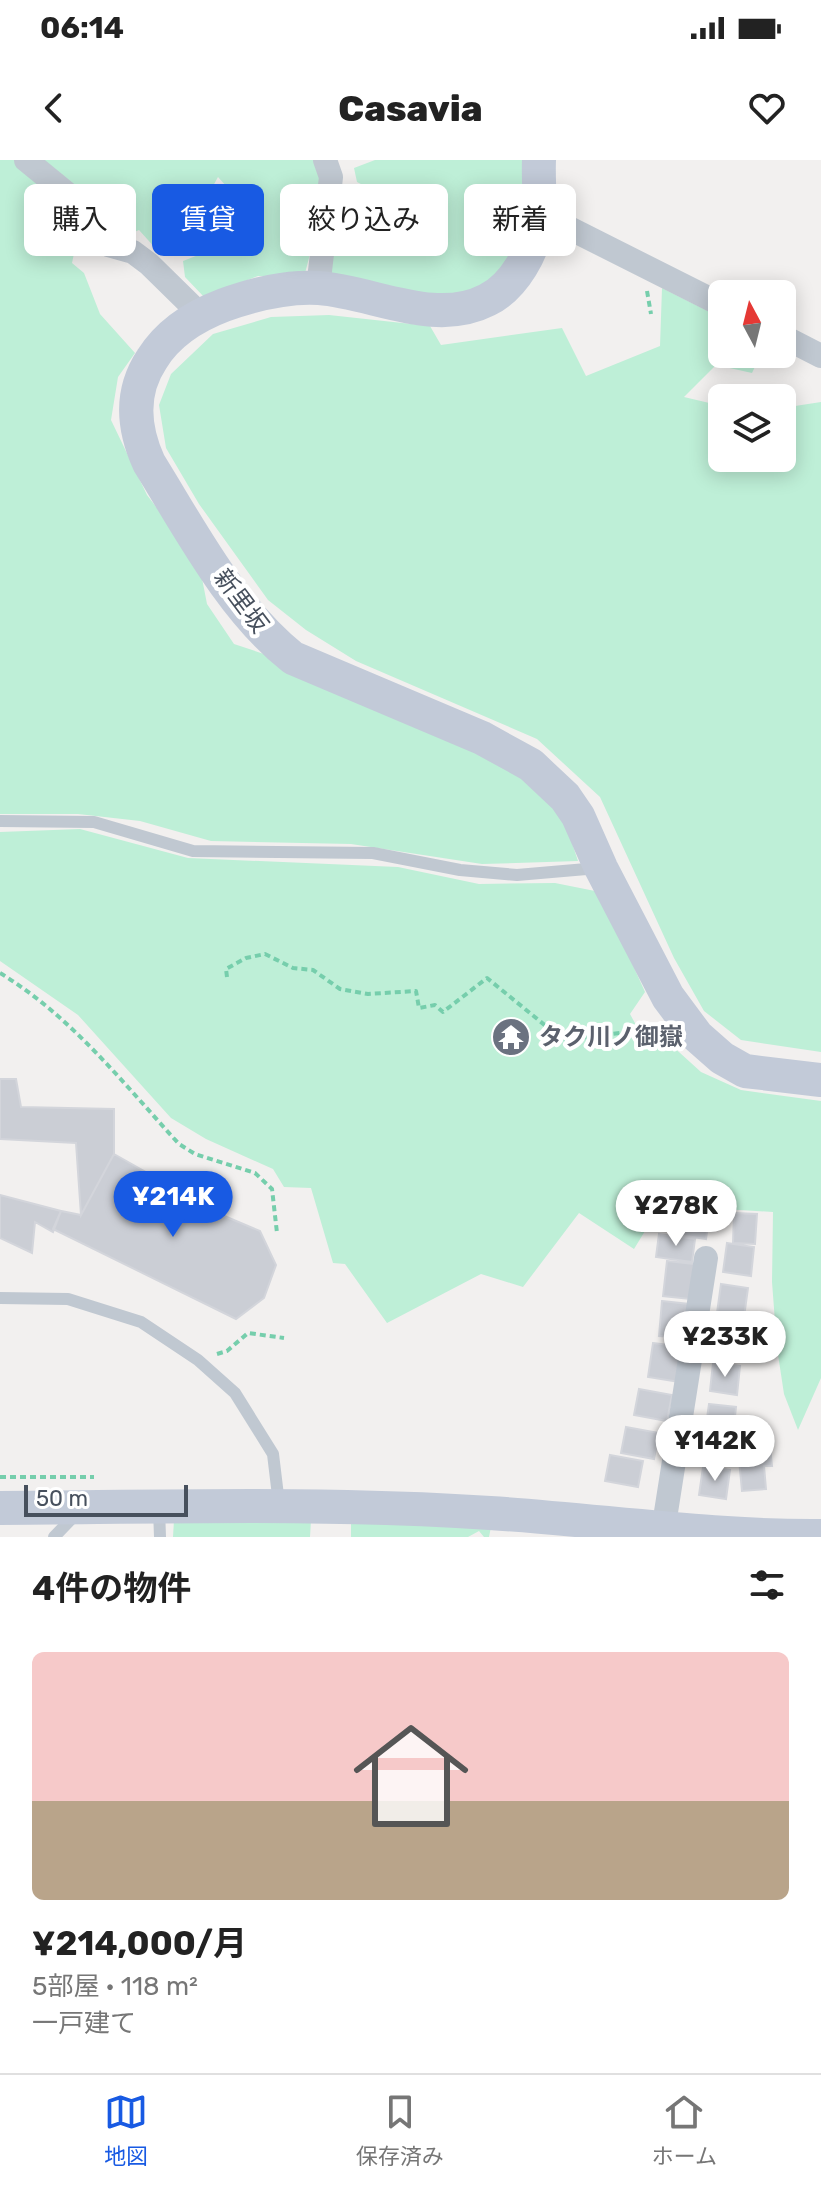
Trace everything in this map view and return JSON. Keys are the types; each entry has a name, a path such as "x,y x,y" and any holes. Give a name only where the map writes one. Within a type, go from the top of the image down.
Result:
{"main road":[{"name":"新里坂","path":"539,160 539,184"},
{"name":"新里坂","path":"525,256 507,285 488,300 468,307 445,310 318,288 262,293 201,315 173,334 146,367 137,395 135,421 140,442 149,463 236,598 264,633 293,658 482,738 531,765 565,797 578,816 601,868 678,1012 697,1036 732,1065 745,1071 821,1080"},
{"path":"0,1508 82,1508 160,1523 279,1508 398,1509 590,1531 821,1536"}],"street":[{"path":"26,160 81,205 93,233 108,245 133,252 149,264 201,315"},
{"path":"318,288 331,177 325,160"},
{"path":"576,232 708,298"},
{"path":"796,343 821,356"},
{"path":"663,1531 706,1258"}],"lane":[{"path":"0,821 94,822 193,851 373,853 460,870 517,875 601,868"},
{"path":"0,1298 68,1299 82,1303 141,1322 198,1360 235,1393 273,1454 279,1508"},
{"path":"54,1537 82,1508"}],"path":[{"path":"227,977 226,969 246,958 265,954 293,968 313,970 340,989 368,994 416,991 419,1008 435,1005 443,1012 487,978 563,1040 635,1031 678,1012"},
{"path":"0,973 29,991 77,1032 179,1144 195,1154 255,1173 272,1189 277,1233"},
{"path":"227,1351 248,1333 284,1338"}],"green space":[{"path":"0,160 317,160 320,184 280,184 280,256 309,256 304,277 258,276 204,297 185,277 183,261 196,256 264,256 264,184 224,184 218,177 214,184 152,184 152,244 139,230 136,231 136,184 24,184 24,256 73,256 72,263 84,273 100,314 135,353 118,377 111,420 147,495 199,563 207,604 234,644 273,657 497,753 540,788 565,822 578,861 482,864 351,844 211,841 140,821 78,814 0,814"},
{"path":"375,160 526,160 526,184 464,184 464,256 513,257 493,278 475,288 447,296 403,292 327,273 328,256 448,256 448,184 361,184 357,182 354,168"},
{"path":"662,288 708,311 708,368 713,368 684,397 708,403 708,472 796,472 796,406 821,402 821,1052 741,1040 704,1011 674,958 600,797 537,739 356,661 306,630 268,600 199,504 166,448 159,405 171,374 213,334 271,317 329,315 430,326 441,345 562,328 586,376 660,346"},
{"path":"730,368 754,368 752,373"},
{"path":"80,829 188,858 398,867 479,884 555,883 600,892 645,992 630,1014 642,1036 669,1043 701,1072 741,1090 821,1101 821,1378 798,1430 784,1394 777,1348 772,1282 773,1212 723,1209 667,1195 634,1249 579,1213 523,1287 481,1274 387,1323 345,1264 333,1263 311,1188 284,1187 273,1169 206,1139 171,1118 78,1015 0,961 0,832"},
{"path":"197,1517 410,1517 492,1522 489,1537 484,1537 479,1531 468,1537 351,1537 351,1521 311,1520 310,1537 173,1537 174,1520"}],"building":[{"path":"0,1079 16,1079 21,1107 114,1109 114,1154 81,1215 76,1143 0,1139"},
{"path":"114,1154 222,1215 260,1231 276,1265 264,1298 236,1319 53,1229 61,1211 81,1215"},
{"path":"0,1195 61,1211 53,1232 35,1222 32,1253 0,1238"},
{"path":"683,1207 710,1210 706,1239 679,1235"},
{"path":"734,1213 757,1214 755,1244 733,1243"},
{"path":"659,1234 695,1239 692,1262 656,1257"},
{"path":"727,1243 754,1247 751,1276 723,1272"},
{"path":"667,1261 694,1264 690,1299 663,1296"},
{"path":"721,1284 748,1288 744,1317 717,1313"},
{"path":"662,1301 689,1304 685,1338 659,1336"},
{"path":"717,1328 744,1331 740,1360 713,1356"},
{"path":"653,1343 685,1347 680,1382 648,1377"},
{"path":"713,1363 740,1366 737,1395 710,1391"},
{"path":"639,1389 672,1395 667,1421 634,1415"},
{"path":"709,1404 736,1407 733,1436 705,1432"},
{"path":"768,1425 772,1466 764,1466 766,1489 742,1491 736,1428"},
{"path":"626,1427 659,1433 654,1459 621,1453"},
{"path":"705,1434 732,1437 729,1466 701,1462"},
{"path":"610,1455 643,1461 638,1487 605,1481"},
{"path":"703,1467 730,1470 726,1499 699,1495"}],"place":[{"name":"タク川ノ御嶽","path":"511,1037"}]}
